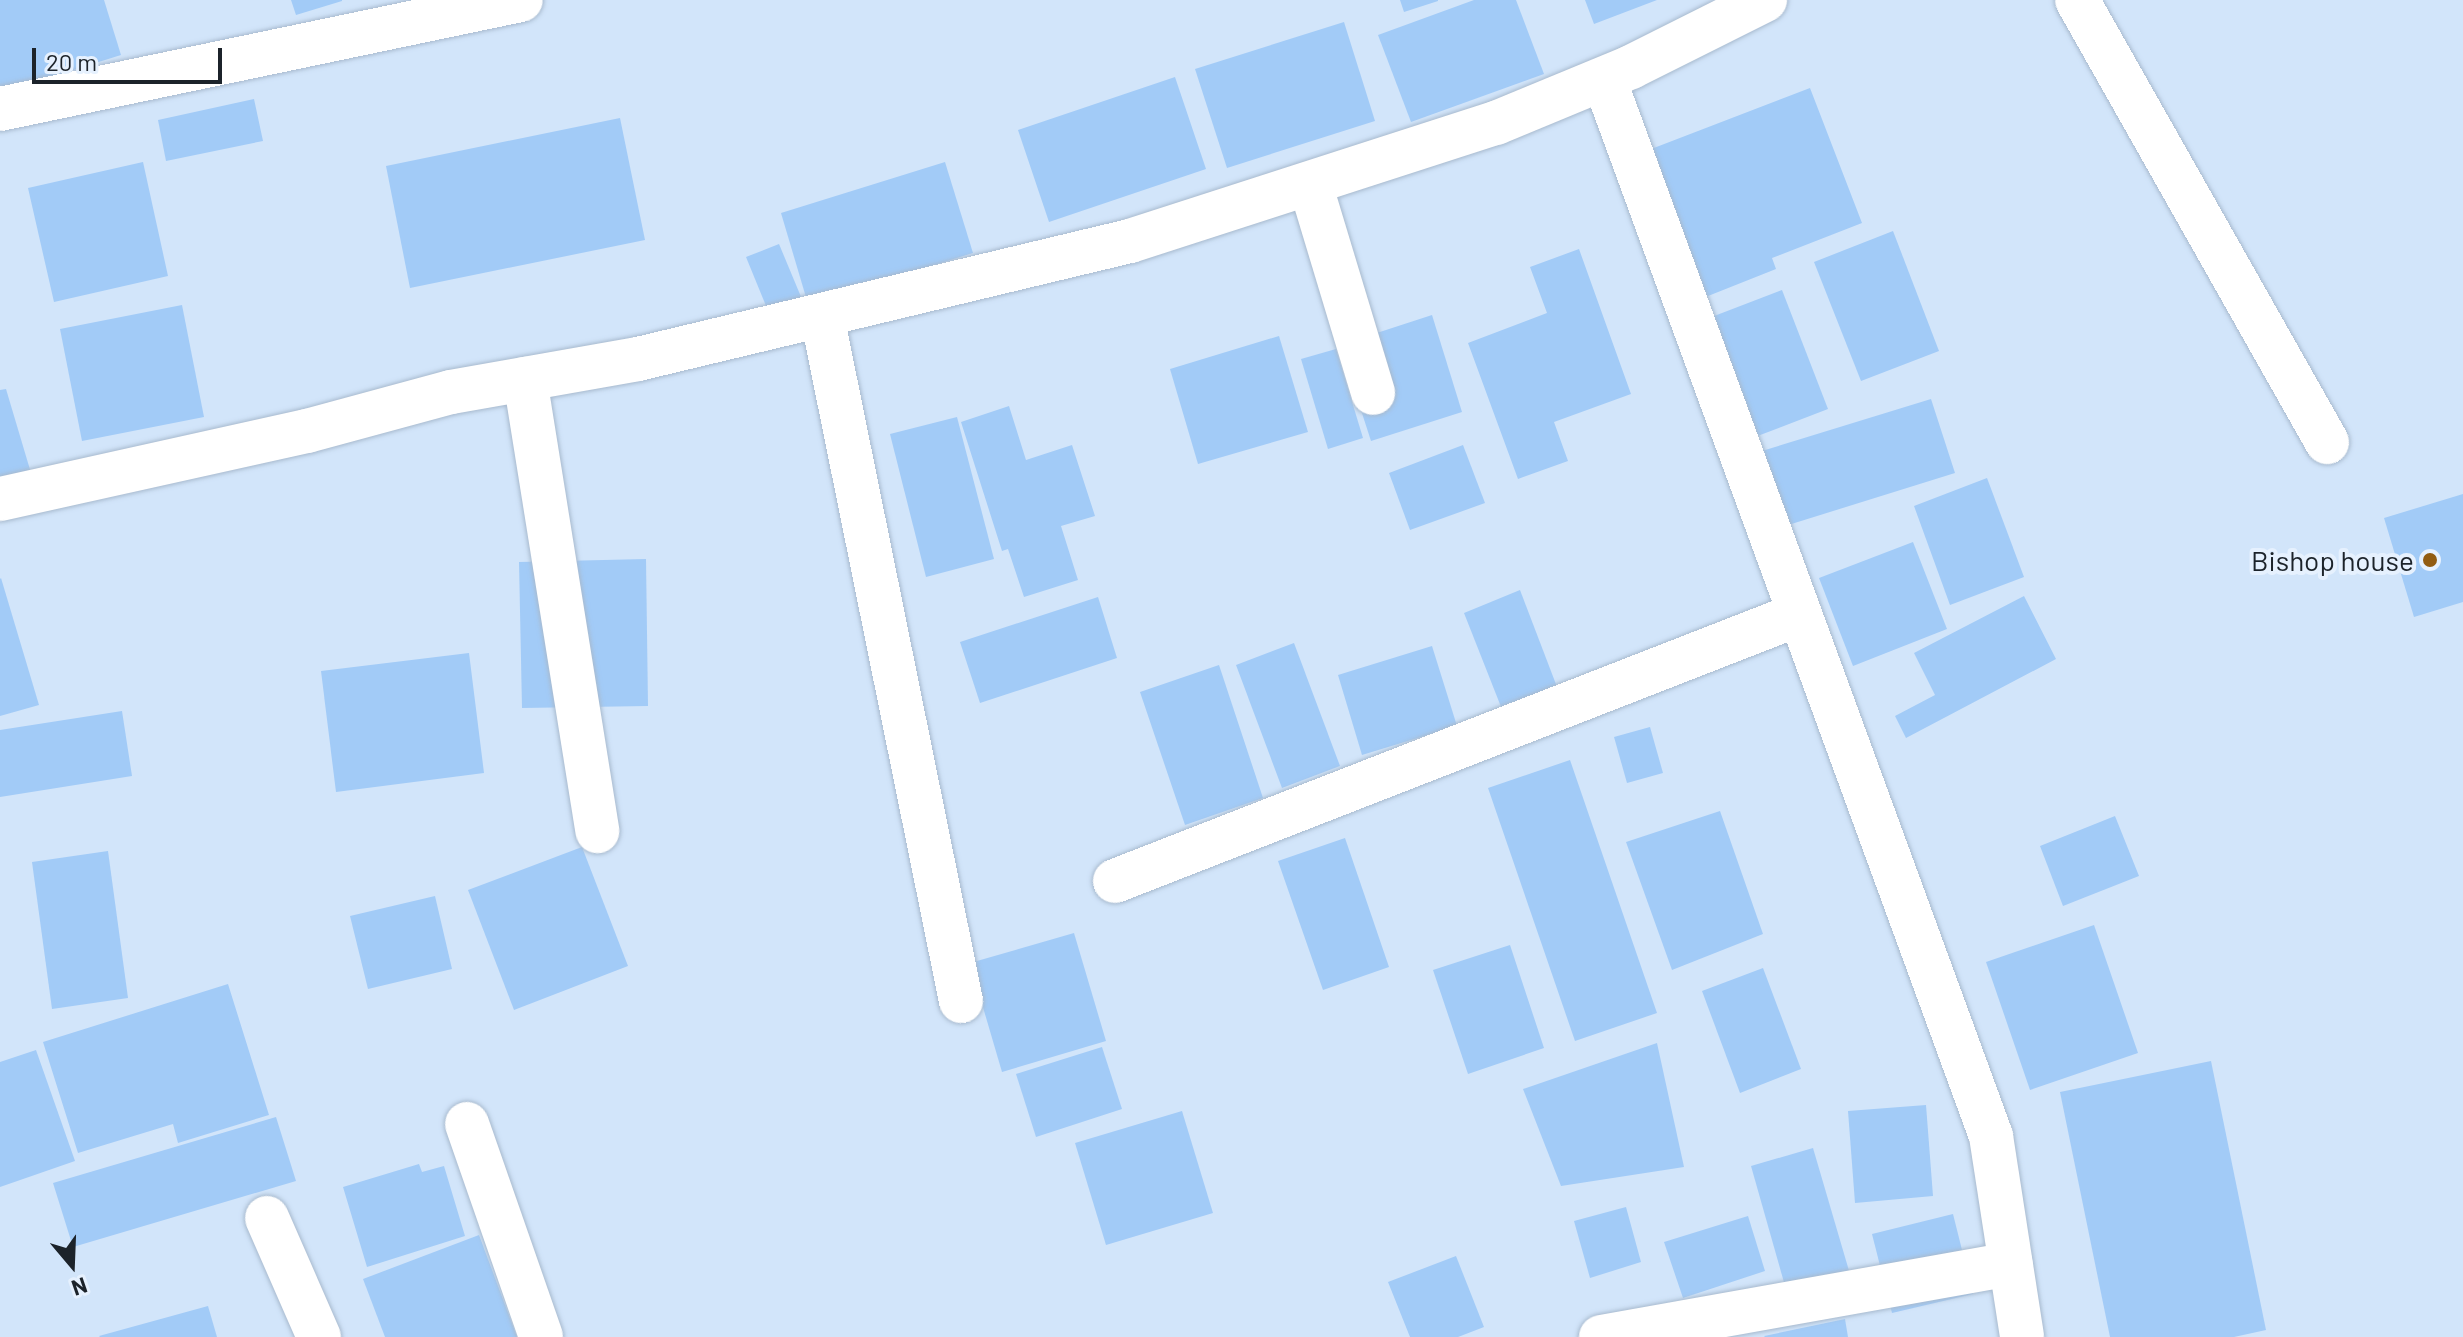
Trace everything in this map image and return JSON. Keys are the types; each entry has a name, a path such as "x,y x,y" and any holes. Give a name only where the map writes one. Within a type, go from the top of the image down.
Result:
{"street":[{"path":"0,109 521,0"},
{"path":"0,499 525,379 638,359 1130,241 1311,187 1604,79 1765,0"},
{"path":"2077,0 2327,442"},
{"path":"1604,79 1797,615 1991,1136 2022,1337"},
{"path":"1311,187 1373,393"},
{"path":"822,316 961,1001"},
{"path":"525,379 597,831"},
{"path":"1115,881 1797,615"},
{"path":"467,1124 541,1337"},
{"path":"267,1218 319,1337"},
{"path":"1601,1337 2011,1264"}],"building":[{"path":"0,0 104,0 121,55 0,93"},
{"path":"291,0 342,0 342,1 296,15"},
{"path":"1400,0 1438,0 1438,1 1404,12"},
{"path":"1474,0 1516,0 1544,74 1411,122 1378,35"},
{"path":"1585,0 1657,0 1594,24"},
{"path":"1344,22 1375,121 1227,168 1195,69"},
{"path":"1175,77 1206,169 1049,222 1018,130"},
{"path":"1810,88 1862,223 1772,258 1776,269 1703,298 1646,151"},
{"path":"254,99 263,141 166,161 158,120"},
{"path":"620,118 645,240 410,288 386,166"},
{"path":"143,162 168,276 54,302 28,188"},
{"path":"945,162 973,253 808,304 781,213"},
{"path":"1893,231 1939,351 1861,381 1814,262"},
{"path":"779,244 804,304 771,318 746,257"},
{"path":"1579,249 1631,394 1554,422 1568,461 1518,479 1468,343 1547,313 1530,267"},
{"path":"1782,290 1828,409 1755,437 1709,318"},
{"path":"182,305 204,417 82,441 60,329"},
{"path":"1432,315 1462,412 1371,441 1340,345"},
{"path":"1279,336 1308,432 1198,464 1170,369"},
{"path":"1336,349 1363,438 1328,449 1301,359"},
{"path":"6,389 31,473 0,483 0,390"},
{"path":"1931,399 1955,473 1785,526 1762,451"},
{"path":"1009,406 1026,460 1072,445 1095,516 1061,526 1078,580 1024,597 1008,549 1002,551 961,422"},
{"path":"957,417 994,559 926,577 890,434"},
{"path":"1463,445 1485,503 1410,530 1389,473"},
{"path":"1987,478 2024,577 1950,605 1914,506"},
{"name":"Bishop house","path":"2463,494 2463,602 2414,617 2384,518"},
{"path":"1913,542 1947,629 1853,666 1819,578"},
{"path":"646,559 648,706 522,708 519,562"},
{"path":"0,579 39,705 0,716"},
{"path":"1520,590 1562,700 1507,722 1464,613"},
{"path":"2024,596 2056,659 1906,738 1895,716 1935,695 1914,653"},
{"path":"1098,597 1117,658 980,703 960,642"},
{"path":"1294,643 1340,766 1282,788 1236,665"},
{"path":"1432,646 1457,726 1362,755 1338,675"},
{"path":"469,653 484,773 336,792 321,671"},
{"path":"1219,665 1263,798 1185,825 1140,692"},
{"path":"122,711 132,776 0,797 0,730"},
{"path":"1650,727 1663,773 1627,783 1614,737"},
{"path":"1570,760 1657,1013 1575,1041 1488,788"},
{"path":"1720,811 1763,934 1672,970 1626,842"},
{"path":"2115,816 2139,876 2063,906 2040,846"},
{"path":"1345,838 1389,967 1323,990 1278,861"},
{"path":"582,847 628,966 514,1010 468,890"},
{"path":"108,851 128,998 52,1009 32,862"},
{"path":"435,896 452,969 368,989 350,916"},
{"path":"2094,925 2138,1053 2030,1090 1986,962"},
{"path":"1074,933 1106,1041 1002,1072 970,963"},
{"path":"1510,945 1544,1048 1468,1074 1433,970"},
{"path":"1763,968 1801,1069 1740,1093 1702,991"},
{"path":"228,984 269,1115 178,1143 173,1124 78,1153 43,1042"},
{"path":"1657,1043 1684,1167 1561,1186 1523,1089"},
{"path":"1102,1047 1122,1109 1036,1137 1016,1074"},
{"path":"36,1050 75,1161 0,1187 0,1062"},
{"path":"2211,1061 2266,1330 2234,1337 2110,1337 2060,1092"},
{"path":"1926,1105 1933,1196 1855,1203 1848,1111"},
{"path":"1182,1111 1213,1213 1106,1245 1075,1143"},
{"path":"276,1117 296,1181 73,1247 53,1183"},
{"path":"1813,1148 1852,1281 1789,1300 1751,1166"},
{"path":"419,1164 422,1172 444,1166 465,1236 367,1267 343,1187"},
{"path":"1626,1207 1641,1262 1590,1278 1574,1221"},
{"path":"1953,1214 1973,1294 1892,1313 1872,1234"},
{"path":"1748,1216 1765,1271 1683,1298 1664,1242"},
{"path":"479,1235 517,1337 385,1337 363,1279"},
{"path":"1456,1256 1484,1327 1458,1337 1410,1337 1388,1282"},
{"path":"208,1306 217,1337 99,1336"},
{"path":"1845,1319 1848,1337 1764,1336"}],"place":[{"name":"Bishop house","path":"2430,560"}]}
